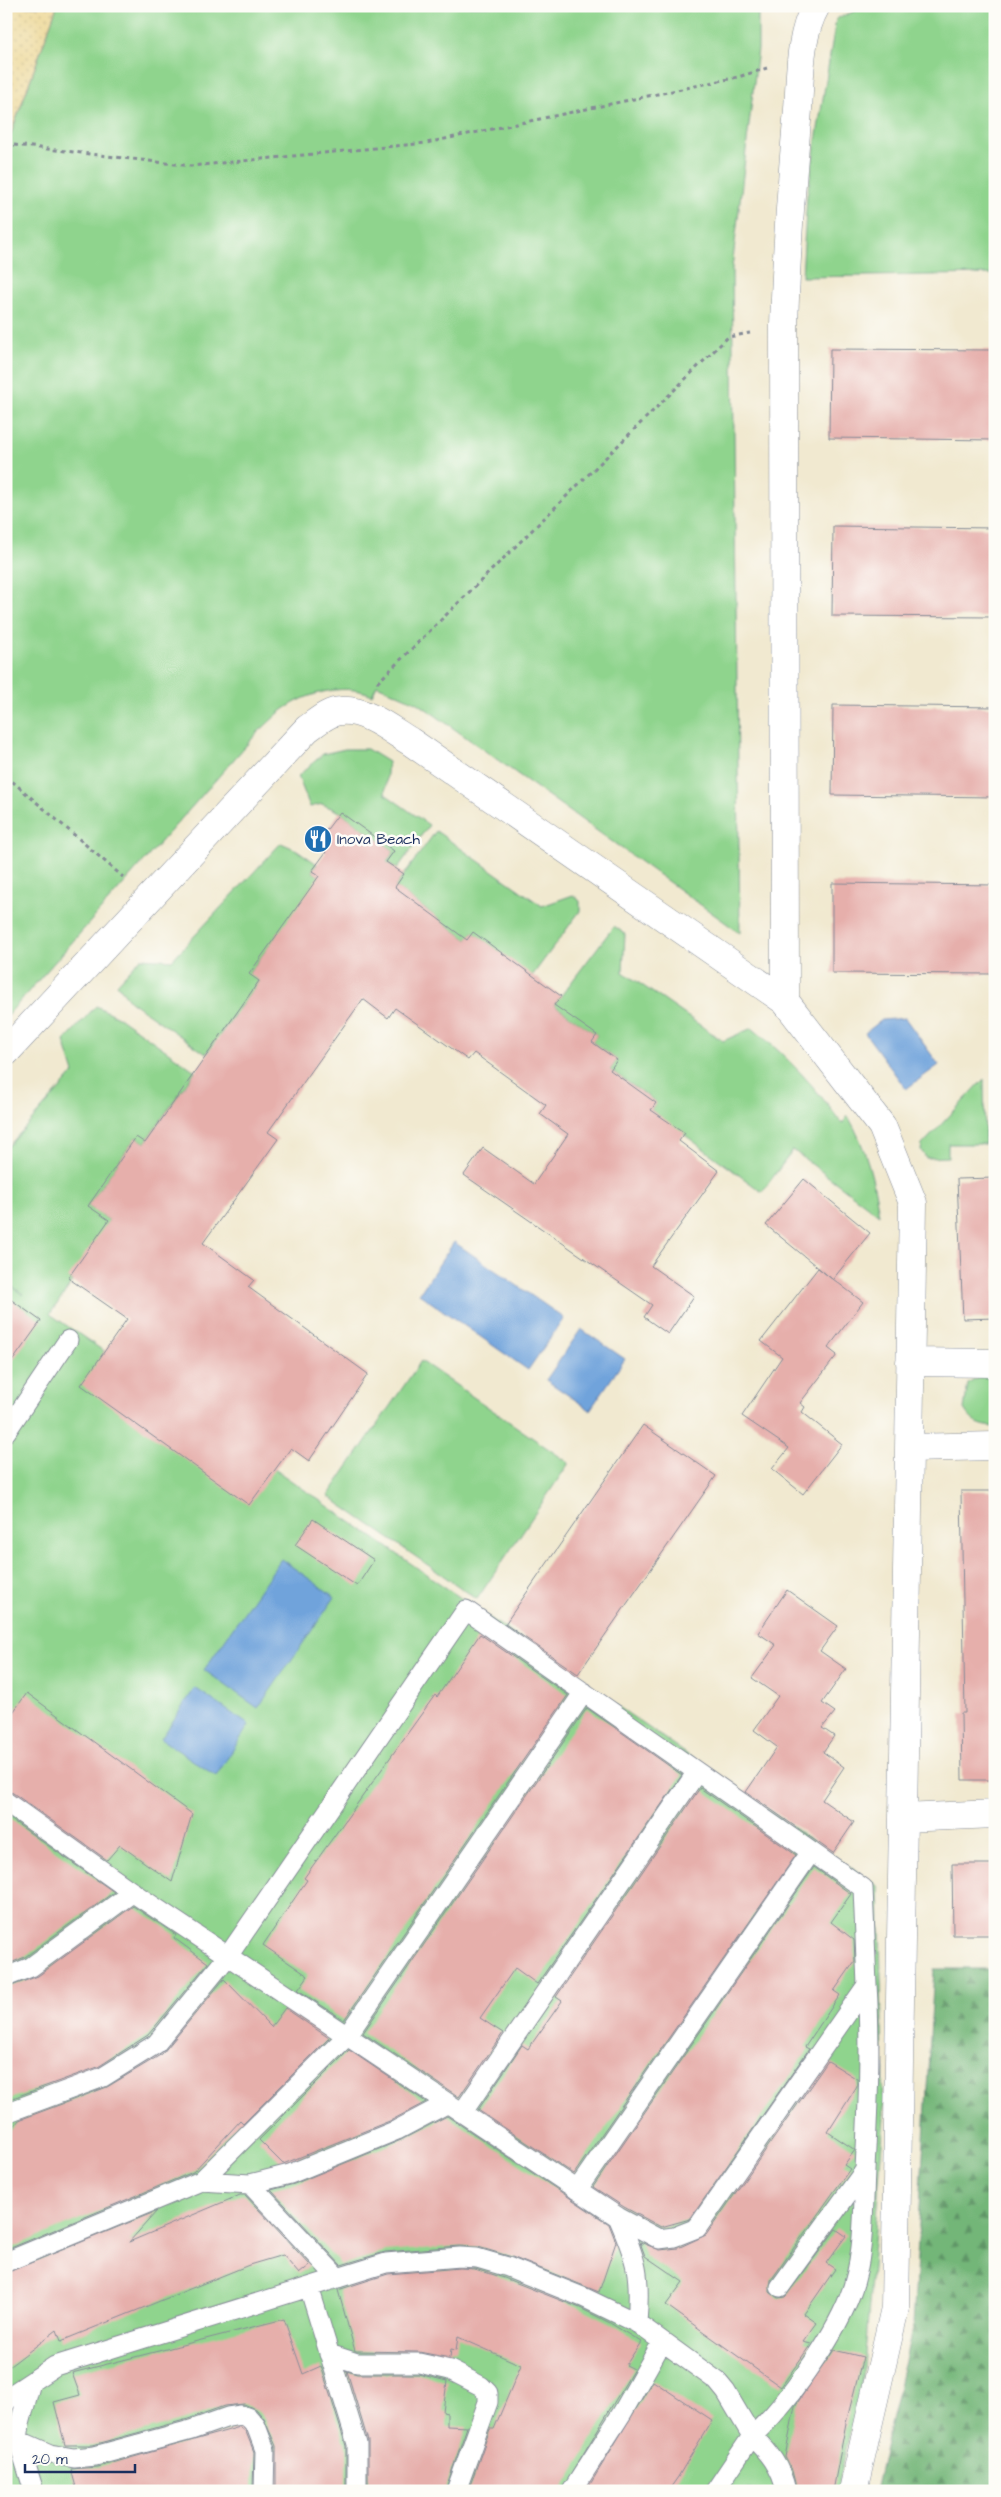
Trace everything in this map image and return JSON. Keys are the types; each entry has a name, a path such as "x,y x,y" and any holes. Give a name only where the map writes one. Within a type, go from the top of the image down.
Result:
{"street":[{"path":"785,1001 784,326 787,228 802,56 808,21 816,6"},
{"path":"6,1052 307,728 326,716 340,711 356,712 373,719 411,742 785,1001 882,1126 913,1203 904,1818 894,2308 853,2491"},
{"path":"910,1362 995,1363"},
{"path":"909,1448 995,1446"},
{"path":"904,1818 995,1814"}],"lane":[{"path":"6,1432 68,1340"},
{"path":"6,2113 104,2076 156,2044 228,1956 466,1610 863,1888 870,2079 858,2270 850,2297 834,2328 777,2413 752,2436 715,2491"},
{"path":"6,2262 201,2181 346,2036 584,1692"},
{"path":"201,2181 250,2184 290,2174 455,2108 697,1772"},
{"path":"6,1802 133,1892 346,2036 618,2217 659,2239 674,2238 697,2228 867,1985"},
{"path":"578,2190 811,1852"},
{"path":"6,1977 31,1968 133,1892"},
{"path":"780,2287 865,2170"},
{"path":"250,2184 338,2278"},
{"path":"618,2217 634,2254 639,2275 637,2323"},
{"path":"6,2402 11,2395 56,2366 386,2263 460,2257 477,2258 508,2267 564,2288 637,2323 717,2381 730,2397 752,2436 774,2460 781,2473 786,2491"},
{"path":"309,2287 357,2444 357,2491"},
{"path":"572,2491 622,2413 662,2342"},
{"path":"329,2354 358,2363 419,2363 450,2370 469,2378 488,2393 488,2402 456,2491"},
{"path":"31,2382 20,2424 12,2442 34,2491"},
{"path":"12,2442 50,2454 74,2458 95,2456 241,2415 249,2418 256,2426 265,2450 264,2491"}],"path":[{"path":"6,144 191,166 426,143 738,78"},
{"path":"356,712 372,687 728,337"},
{"path":"6,776 148,898"}],"green space":[{"path":"57,6 758,6 758,49 732,268 740,933 418,703 377,685 372,695 352,690 318,693 298,701 285,709 258,732 6,1017 6,148"},
{"path":"867,6 995,6 995,274 802,277 807,196 836,19"},
{"path":"345,749 367,749 388,762 385,794 429,825 397,869 387,862 394,851 340,812 322,804 310,807 298,776 323,754"},
{"path":"436,831 542,906 573,895 580,901 580,911 532,976 473,932 467,940 395,887"},
{"path":"281,843 297,850 317,864 312,871 329,883 295,911 249,973 259,981 206,1054 130,1001 117,984 141,958 172,960"},
{"path":"614,926 625,934 623,972 723,1041 752,1028 778,1050 800,1073 842,1124 848,1116 860,1140 868,1164 875,1189 879,1215 793,1150 762,1192 651,1110 656,1102 610,1070 617,1060 592,1042 597,1035 554,1005"},
{"path":"96,1006 120,1018 195,1071 145,1143 136,1137 88,1206 109,1220 73,1281 50,1314 879,1887 884,2118 864,2367 837,2491 6,2491 6,1283 24,1295 6,1282 6,1149 74,1073 64,1041"},
{"path":"984,1079 985,1144 948,1144 948,1157 926,1158 921,1150 922,1145"},
{"path":"421,1361 569,1463 477,1599 328,1496"},
{"path":"979,1377 995,1377 995,1427 985,1426 976,1422 964,1409 968,1384"},
{"path":"934,1969 995,1969 995,2491 875,2491 913,2325"}],"sand":[{"path":"6,6 57,6 6,147"}],"water":[{"path":"905,1018 939,1065 906,1089 865,1033 882,1020"},
{"path":"454,1242 564,1318 528,1370 419,1294"},
{"path":"581,1329 625,1359 590,1410 546,1380"},
{"path":"281,1559 335,1597 258,1708 204,1670"},
{"path":"195,1688 249,1725 216,1776 161,1739"}],"building":[{"path":"830,349 995,350 995,440 829,438"},
{"path":"833,526 995,528 995,617 832,616"},
{"path":"833,705 995,707 995,797 832,795"},
{"path":"340,812 394,851 386,862 404,874 395,887 467,940 473,932 561,996 554,1005 597,1035 592,1042 617,1060 610,1070 656,1103 651,1110 685,1133 679,1141 719,1171 651,1266 694,1296 668,1334 644,1317 652,1305 464,1175 483,1148 534,1184 568,1134 540,1114 546,1105 474,1053 468,1060 395,1008 388,1018 363,999 268,1132 278,1139 203,1243 254,1280 248,1287 368,1374 309,1461 291,1448 249,1505 81,1385 127,1319 68,1278 109,1220 88,1206 136,1137 145,1143 259,981 249,974 319,876 312,871 326,852 316,844"},
{"path":"832,883 995,885 995,974 832,973"},
{"path":"995,1178 995,1318 963,1319 957,1179"},
{"path":"804,1179 870,1233 833,1279 863,1302 828,1348 837,1355 800,1403 805,1407 802,1412 842,1444 803,1494 772,1469 789,1448 742,1416 782,1357 761,1341 818,1268 832,1279 766,1225"},
{"path":"6,1296 41,1321 6,1370"},
{"path":"643,1425 716,1476 578,1674 505,1624"},
{"path":"961,1491 995,1491 995,1780 962,1780 961,1713 965,1713"},
{"path":"313,1519 374,1560 357,1586 295,1545"},
{"path":"787,1590 838,1626 820,1651 846,1669 822,1703 835,1712 822,1728 834,1736 823,1752 844,1767 822,1800 854,1822 833,1853 746,1792 777,1747 754,1730 778,1696 752,1678 776,1645 758,1633"},
{"path":"480,1634 568,1695 344,2020 298,1990 308,1976 263,1945 307,1880 304,1878 435,1695 437,1697"},
{"path":"27,1693 192,1814 172,1882 120,1845 107,1860 13,1793 6,1791 6,1722"},
{"path":"587,1708 682,1775 537,1984 515,1968 480,2018 503,2033 459,2097 363,2033"},
{"path":"700,1788 796,1855 574,2174 478,2110 522,2045 528,2049 562,2001 556,1997"},
{"path":"6,1816 114,1892 25,1957 6,1965"},
{"path":"952,1864 995,1864 995,1935 953,1935"},
{"path":"814,1867 851,1894 831,1922 854,1940 855,1961 834,1991 840,1995 805,2047 809,2049 690,2219 661,2227 624,2207 593,2187"},
{"path":"133,1906 176,1935 174,1938 208,1963 148,2035 98,2067 10,2099 6,2096 6,1988 38,1976"},
{"path":"224,1979 271,2027 285,2008 329,2038 243,2124 240,2121 193,2172 6,2250 6,2136 19,2120 107,2087 162,2054"},
{"path":"349,2050 426,2102 392,2120 283,2164 259,2140"},
{"path":"828,2061 857,2079 857,2086 828,2132 855,2150 844,2165 850,2169 771,2280 770,2292 778,2298 785,2297 836,2229 846,2236 826,2263 835,2269 804,2314 817,2323 803,2342 811,2344 781,2387 666,2305 683,2282 645,2256 640,2242 660,2250 678,2248 706,2235"},
{"path":"447,2116 609,2224 616,2242 599,2292 512,2257 478,2247 459,2246 385,2252 341,2265 271,2190 294,2184 401,2140"},
{"path":"240,2195 245,2195 310,2265 299,2274 283,2255 249,2265 61,2341 57,2330 6,2369 6,2273 157,2211 129,2242"},
{"path":"460,2268 475,2269 504,2278 580,2308 610,2323 641,2342 626,2365 634,2369 561,2491 468,2491 490,2429 494,2429 521,2365 458,2337 456,2350 451,2349 450,2358 419,2352 355,2351 338,2290 388,2274"},
{"path":"284,2319 303,2374 321,2366 346,2446 346,2491 276,2491 276,2446 264,2419 257,2410 244,2404 224,2406 188,2419 93,2445 65,2445 54,2402 80,2395 72,2373"},
{"path":"834,2350 863,2357 846,2423 833,2491 797,2491 792,2471 785,2457 795,2406"},
{"path":"347,2371 357,2374 418,2374 447,2381 443,2412 447,2413 447,2426 467,2427 445,2491 368,2491 368,2441"},
{"path":"653,2381 712,2420 678,2477 668,2491 586,2491"},
{"path":"240,2427 246,2432 254,2452 253,2488 237,2491 77,2491 71,2469 98,2467"}],"place":[{"name":"Inova Beach","path":"318,839"}]}
